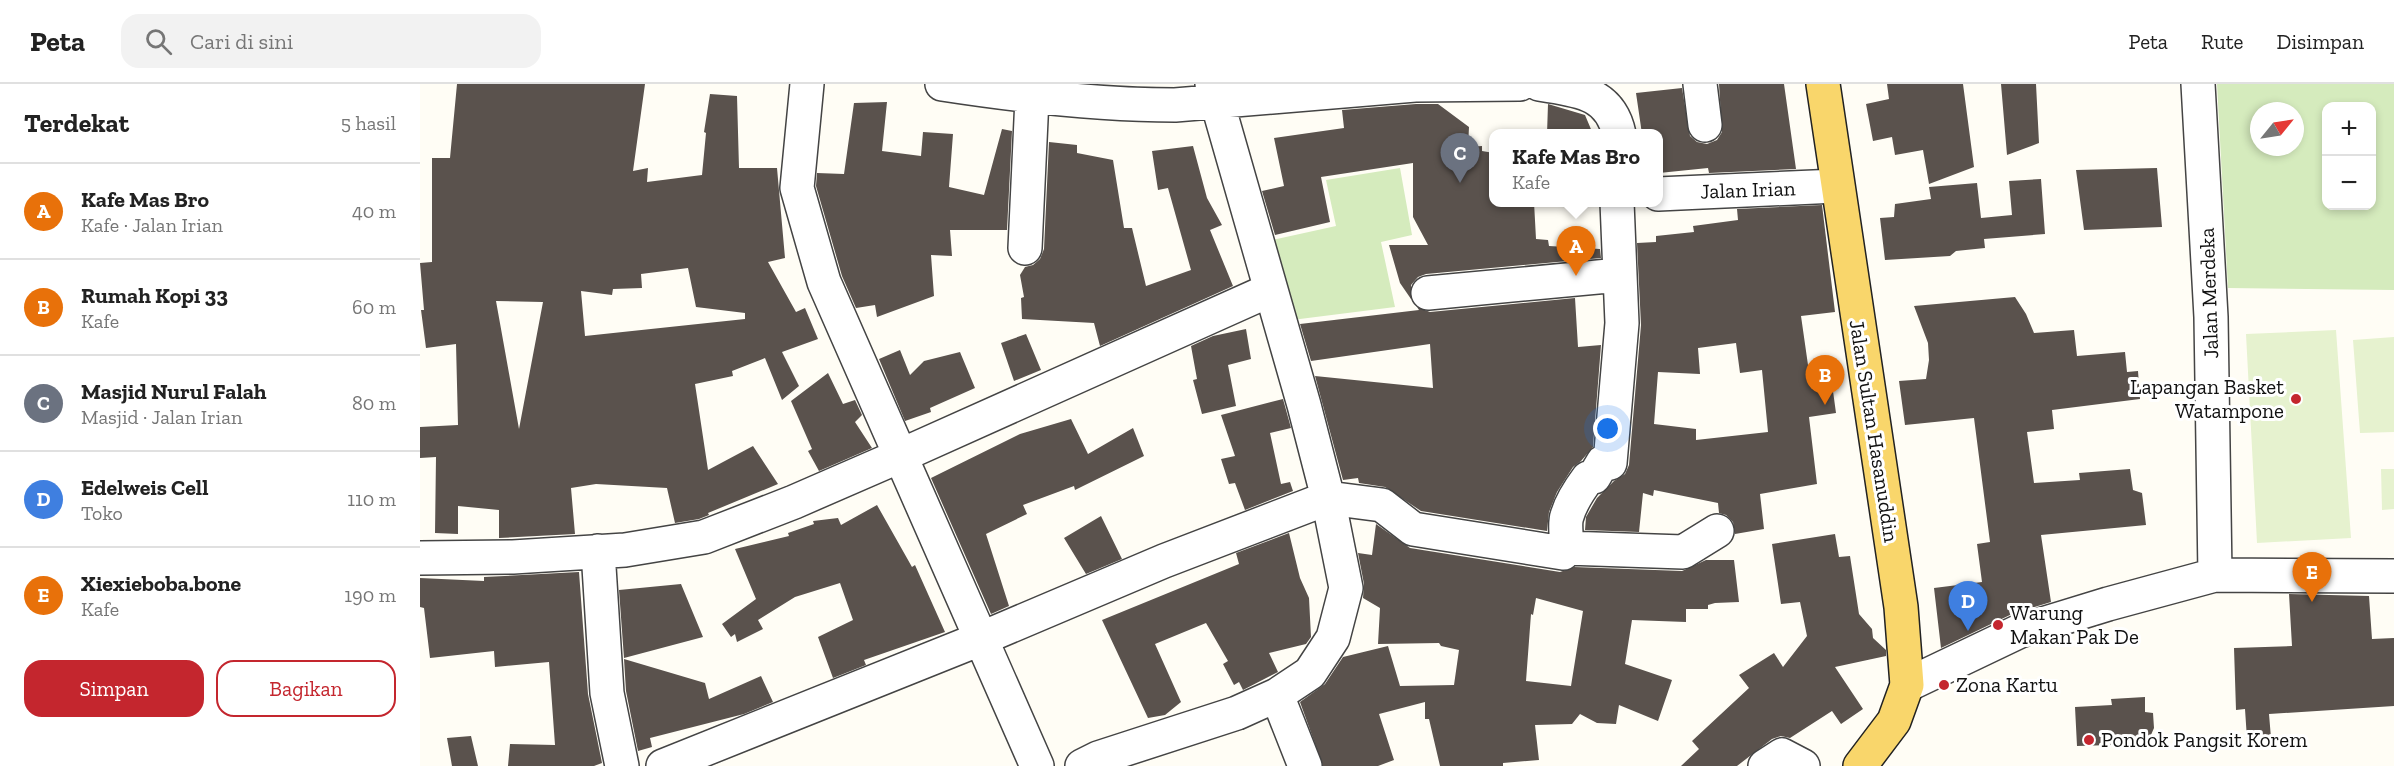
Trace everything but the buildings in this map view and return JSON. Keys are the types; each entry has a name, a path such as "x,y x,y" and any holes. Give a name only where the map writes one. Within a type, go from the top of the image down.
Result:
{"main road":[{"name":"Jalan Sultan Hasanuddin","path":"1823,84 1901,607 1908,685 1894,721 1860,766"}],"street":[{"path":"807,84 796,188 824,282 1037,766"},
{"path":"942,84 1032,98 1141,105 1175,105 1214,92 1520,84"},
{"path":"1539,84 1575,90 1594,97 1605,104 1613,115 1617,129"},
{"path":"1700,84 1705,125"},
{"name":"Jalan Merdeka","path":"2198,84 2211,316 2216,575"},
{"path":"1094,763 1237,713 1277,695 1310,673 1334,638 1346,588 1328,498 1214,92"},
{"path":"1025,248 1032,98"},
{"name":"Jalan Irian","path":"1663,194 1838,186"},
{"path":"1566,549 1566,518 1574,499 1588,478 1594,477 1604,462 1610,463 1622,323 1617,207"},
{"path":"1428,293 1619,275"},
{"path":"420,558 513,557 625,550 704,537 794,502 902,455 1270,290"},
{"path":"663,766 980,639 1164,561 1328,498 1382,505 1413,529 1563,553 1566,549 1683,552 1717,531"},
{"path":"598,551 607,693 622,766"},
{"path":"1908,685 2020,631 2216,575 2394,576"},
{"path":"1277,695 1305,766"},
{"path":"1765,766 1782,755 1803,766"}],"green space":[{"path":"2217,84 2394,84 2394,290 2228,288"},
{"path":"1400,168 1412,235 1381,242 1395,307 1284,321 1263,242 1336,226 1326,180"},
{"path":"2336,330 2351,538 2257,543 2246,334"},
{"path":"2394,337 2394,432 2360,433 2353,340"},
{"path":"2381,469 2394,469 2394,509 2382,510"}],"place":[{"name":"Masjid Nurul Falah","path":"1460,183"},
{"name":"Kafe Mas Bro","path":"1576,276"},
{"name":"Lapangan Basket Watampone","path":"2296,399"},
{"name":"Rumah Kopi 33","path":"1825,405"},
{"name":"Xiexieboba.bone","path":"2312,602"},
{"name":"Warung Makan Pak De","path":"1998,625"},
{"name":"Edelweis Cell","path":"1968,631"},
{"name":"Zona Kartu","path":"1944,685"},
{"name":"Pondok Pangsit Korem","path":"2089,740"}]}
